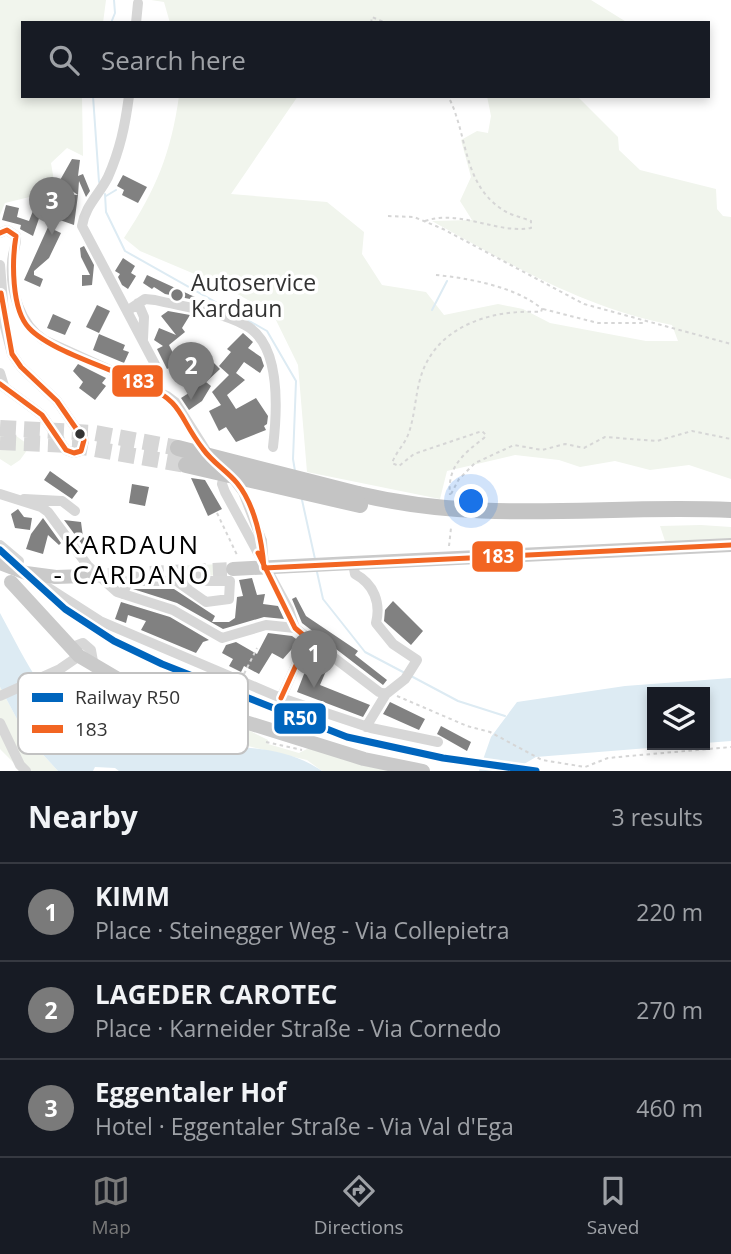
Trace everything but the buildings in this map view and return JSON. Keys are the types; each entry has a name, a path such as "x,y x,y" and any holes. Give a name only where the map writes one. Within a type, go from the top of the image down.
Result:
{"highway":[{"path":"178,448 420,516 487,523 731,520"},
{"path":"186,465 359,500 431,509 483,513 731,510"}],"main road":[{"path":"237,565 263,570 731,545"},
{"path":"0,563 51,582 85,576"},
{"path":"11,582 75,652 94,667 107,673"},
{"path":"248,723 364,759 423,771"}],"street":[{"path":"136,21 138,4"},
{"path":"129,98 122,144 106,180 84,212 82,226 158,370 155,389"},
{"path":"0,233 11,231 16,239 12,260 13,285 27,327 44,340 155,389 176,402 203,450 225,470 243,492 262,541 263,570 277,588"},
{"path":"0,265 5,327 12,354 21,368 64,409 84,440 81,451 74,453 66,450 42,415 2,385 0,373"},
{"path":"127,311 145,299 155,300 246,325 259,337 271,360 274,377 276,415 273,447"},
{"path":"138,303 144,317 143,339"},
{"path":"225,470 222,484 225,492 277,588 295,628 379,692 389,691"},
{"path":"5,496 41,507 48,512 88,566 102,580 123,594 173,610 222,638 267,625 295,628"},
{"path":"5,496 52,498 69,504 75,511"},
{"path":"0,545 19,561"},
{"path":"353,564 355,574 363,578 376,596 379,610 376,623 393,643 417,660 414,667 389,691 366,727"},
{"path":"51,582 100,621 221,673"},
{"path":"123,594 128,582 179,583"},
{"path":"281,698 308,639"},
{"path":"49,673 75,652"},
{"path":"248,684 366,727 438,743"},
{"path":"1,696 18,688"},
{"path":"0,723 20,765 26,771"}],"path":[{"path":"425,221 460,218 498,226 531,228 531,221 501,209 474,181 463,133 449,98"},
{"path":"388,216 414,217 425,221 584,304 731,344"},
{"path":"436,275 462,281 484,281 542,309 598,323 647,323"},
{"path":"450,502 449,480 452,468 486,435 482,431 414,454 399,466 392,463 410,431 422,373 431,355 453,332 475,318 541,312 542,309"},
{"path":"450,495 459,479 475,463 514,445 541,450 565,444 584,448 605,437 657,441 692,431 731,439"},
{"path":"217,513 237,565"},
{"path":"449,558 451,528"},
{"path":"244,673 257,648"},
{"path":"389,691 490,732 542,760 585,767 619,757 731,747"}],"shaded area":[{"path":"0,0 106,0 103,21 21,21 21,98 82,98 83,156 67,148 51,163 54,181 50,192 5,203 0,215"},
{"path":"151,0 591,0 625,21 169,21 164,2"},
{"path":"179,98 297,98 231,194 327,202 364,232 362,254 382,285 426,292 444,315 498,304 523,309 550,323 646,341 678,341 672,325 609,308 548,283 432,221 472,220 460,201 471,177 461,140 477,131 488,133 491,116 487,98 579,98 618,137 619,150 640,170 716,189 717,209 723,216 731,217 731,479 689,465 650,470 615,461 580,467 559,460 515,455 447,471 440,499 307,472 298,365 273,314 223,286 140,251 124,238 153,187 172,135"},
{"path":"0,424 30,446 20,460 11,466 0,459"},
{"path":"660,526 731,527 731,540 665,541"},
{"path":"224,564 225,575 170,577 170,566"},
{"path":"0,613 34,673 18,673 18,721 0,687"},
{"path":"731,678 731,741 710,743 710,687 647,687 647,748 536,757 524,764 522,771 479,771 491,737 517,702 625,686"},
{"path":"0,687 18,721 18,754 42,754 58,771 22,771 0,749"},
{"path":"248,730 268,740 268,744 299,753 311,747 399,771 322,771 307,760 248,746"},
{"path":"248,748 298,758 322,771 119,771 115,768 95,767 93,771 58,771 42,754 248,754"}],"waterway":[{"path":"112,21 115,13 114,0"},
{"path":"93,98 99,182"},
{"path":"106,196 116,190"},
{"path":"105,194 106,212 125,251 267,331 296,381 293,459 295,471"},
{"path":"432,310 447,281"},
{"path":"302,500 315,559"},
{"path":"317,572 323,599 365,652 403,672"},
{"path":"411,676 458,701 505,716"}],"tunnel":[{"path":"0,428 95,433 178,448"},
{"path":"0,442 72,445 186,465"},
{"path":"87,576 233,569"}],"rail line":[{"name":"R50","path":"0,550 65,609 114,641 185,673"},
{"name":"R50","path":"248,698 347,737 443,758 536,771"}],"transit line":[{"name":"183","path":"0,233 7,230 16,236 16,297 23,320 29,328 67,352 144,384 174,405 207,454 233,479 249,502 264,568"},
{"name":"183","path":"0,384 42,415 66,450 74,453 81,451 84,440 57,401 21,367 12,354 1,293"},
{"name":"183","path":"264,568 731,545"},
{"name":"183","path":"258,553 295,628 308,639"},
{"name":"183","path":"281,698 308,639"}],"place":[{"name":"Eggentaler Hof","path":"52,235"},
{"name":"Autoservice Kardaun","path":"177,295"},
{"name":"LAGEDER CAROTEC","path":"191,400"},
{"name":"KIMM","path":"314,688"}],"district":[{"name":"KARDAUN - CARDANO","path":"132,559"}]}
